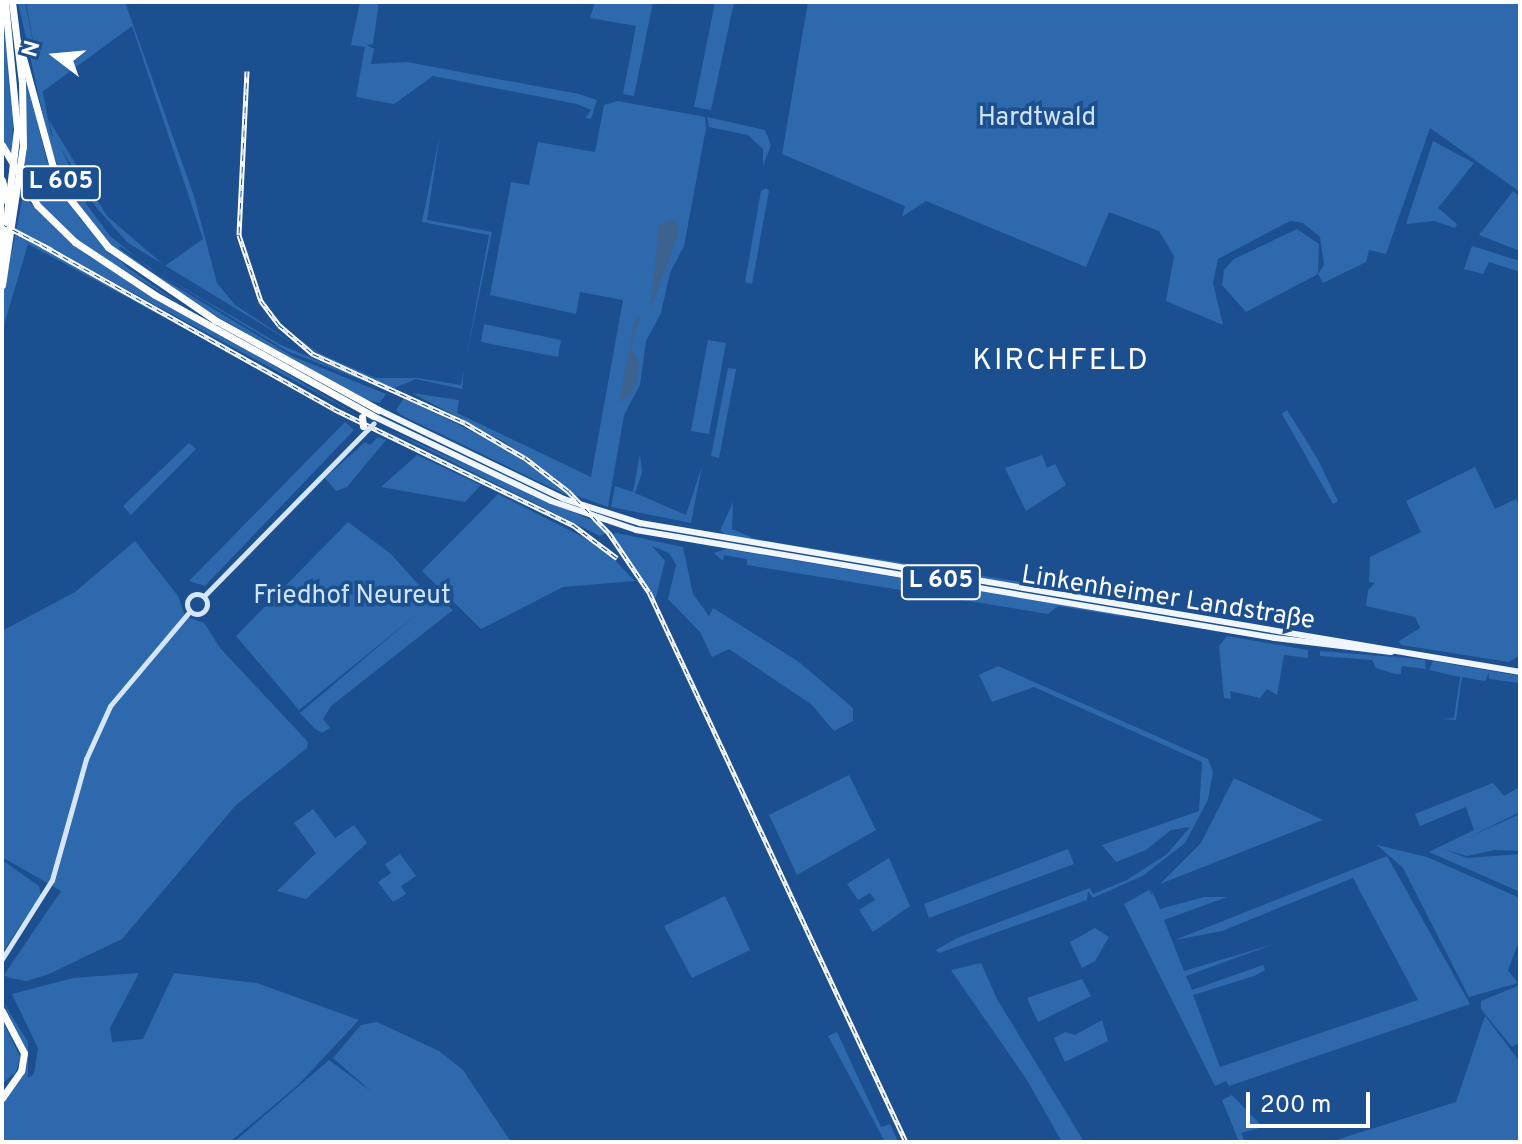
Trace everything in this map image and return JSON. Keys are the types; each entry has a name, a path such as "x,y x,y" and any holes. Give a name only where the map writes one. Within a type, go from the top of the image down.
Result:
{"highway":[{"path":"3,252 17,129 5,2"},
{"path":"2,285 22,161 19,43 12,2"},
{"name":"L 605","path":"19,43 46,150 66,194 108,247 215,320 372,419"},
{"name":"L 605","path":"2,145 37,205 92,255 372,419"},
{"path":"2,180 7,201 3,252"},
{"path":"2,1014 21,1057 16,1074 2,1085"},
{"path":"2,1014 24,1053 21,1071 2,1098"}],"main road":[{"path":"2,959 52,880 86,759 110,706 190,611 189,597 204,596 372,419"},
{"name":"Linkenheimer Landstraße","path":"372,419 519,487 630,529 1204,626 1410,653"},
{"name":"Linkenheimer Landstraße","path":"372,419 555,495 627,520 1520,672"},
{"path":"190,611 204,611 204,596"}],"green space":[{"path":"18,2 25,2 35,54 26,2 125,2 194,196 217,283 235,305 296,345 165,266 203,239 132,26 43,92 51,134 53,137 49,120 107,216 163,264 128,243 95,206 61,148 87,205 110,236 138,258 119,248 152,272 292,356 386,394 380,403 366,400 193,303 116,250 100,233 69,190 51,151"},
{"path":"360,2 379,2 373,44 367,45 374,49 371,64 407,62 579,94 597,100 591,119 585,118 591,110 577,104 433,76 394,104 356,97 365,47 351,45"},
{"path":"595,2 653,2 634,96 623,94 636,26 590,18"},
{"path":"715,2 734,2 711,110 694,107"},
{"name":"Hardtwald","path":"808,2 1520,2 1520,192 1430,128 1386,254 1369,250 1366,262 1323,283 1318,274 1324,265 1320,237 1303,223 1290,221 1218,259 1213,283 1223,325 1166,301 1174,256 1159,231 1109,212 1086,267 926,201 902,217 905,206 782,154"},
{"path":"2,9 13,108 12,158 2,138"},
{"path":"26,80 47,161 80,219 127,267 183,306 81,244 49,215 24,181"},
{"path":"618,101 705,117 706,128 684,246 670,273 661,313 646,341 640,385 624,415 608,507 575,495 506,443 412,393 459,400 457,413 591,477 623,300 580,292 576,314 490,295 511,182 529,185 538,142 595,152 604,105"},
{"path":"707,117 765,130 771,145 763,166 763,149 748,135 709,127"},
{"path":"440,134 427,220 492,232 465,364 489,235 422,222"},
{"path":"1433,141 1474,163 1438,208 1457,224 1455,228 1434,221 1406,224"},
{"path":"766,188 769,191 752,284 745,282 761,191"},
{"path":"1513,191 1520,197 1520,251 1479,235"},
{"path":"23,196 88,256 357,415 27,235 25,238 232,354 28,244 2,332 2,301"},
{"path":"1297,229 1319,244 1318,274 1246,312 1222,285 1224,270 1234,259"},
{"path":"1472,246 1520,261 1520,272 1489,262 1483,274 1464,269"},
{"path":"157,272 281,345 390,391 287,351"},
{"path":"484,324 561,340 558,357 481,342"},
{"path":"287,331 319,353 375,378 418,378 461,385 464,369 462,389 416,379 392,389 325,359"},
{"path":"708,340 726,343 709,434 691,431"},
{"path":"728,368 736,369 719,458 711,456"},
{"path":"404,398 502,446 575,499 401,415 396,410"},
{"path":"1287,410 1317,458 1338,501 1333,504 1282,414"},
{"path":"345,422 354,430 205,586 189,581"},
{"path":"384,428 600,524 607,533 600,536"},
{"path":"378,437 386,440 347,487 336,491 325,478 365,442 370,445"},
{"path":"189,443 196,449 131,515 123,506"},
{"path":"640,454 642,473 635,493 686,515 702,466 691,523 611,507 615,486 633,492"},
{"path":"417,455 481,485 465,502 381,487"},
{"path":"1042,455 1047,468 1055,464 1066,485 1026,511 1005,468"},
{"path":"1475,467 1495,509 1516,499 1520,508 1520,655 1509,662 1401,645 1399,641 1420,628 1415,617 1366,606 1368,590 1375,583 1369,582 1370,557 1421,532 1406,501"},
{"path":"498,494 601,546 635,581 563,587 481,629 422,571"},
{"path":"733,502 732,529 755,539 1052,587 1048,568 1056,585 1069,593 726,535 720,531"},
{"name":"Friedhof Neureut","path":"348,522 391,554 433,601 299,710 236,636"},
{"path":"611,534 683,547 693,594 709,616 713,608 799,662 853,708 853,721 834,731 811,704 729,649 712,657 700,632 668,599 676,565 669,553 652,546 665,561 655,601"},
{"path":"135,541 178,596 185,616 204,623 220,648 308,742 307,748 236,805 122,939 49,974 27,981 10,978 4,975 61,891 2,857 2,631 75,592"},
{"path":"726,549 1131,618 1058,606 1048,614 747,565 747,559 724,555 723,561 714,553"},
{"path":"438,596 453,610 331,706 323,719 330,728 322,733 314,728 300,713"},
{"path":"1227,636 1308,650 1308,658 1284,655 1277,695 1267,689 1260,698 1230,691 1231,699 1224,698 1219,646"},
{"path":"1252,638 1425,660 1426,669 1402,666 1401,674 1395,674 1376,668 1372,660 1320,656 1320,651 1406,658"},
{"path":"1433,661 1520,676 1520,683 1489,679 1489,672 1485,681 1462,677 1456,720 1442,719 1454,718 1460,677 1429,670"},
{"path":"998,666 1208,759 1213,772 1208,800 1185,843 1144,875 1093,898 1088,891 1087,900 939,953 936,950 957,938 1090,888 1093,894 1127,880 1167,854 1190,827 1171,830 1146,850 1116,862 1102,845 1199,811 1202,762 1034,687 992,702 979,675"},
{"path":"849,775 876,830 797,875 769,815"},
{"path":"1234,778 1323,820 1160,884 1201,843"},
{"path":"1493,783 1504,796 1520,787 1520,812 1471,836 1520,814 1520,851 1495,850 1467,856 1443,849 1467,858 1520,854 1520,892 1429,852 1474,830 1466,807 1420,826 1415,814"},
{"path":"313,809 335,838 354,825 367,843 306,899 277,891 316,853 294,823"},
{"path":"1377,845 1427,857 1520,898 1520,939 1508,970 1518,983 1469,997 1403,868"},
{"path":"1068,849 1074,864 929,918 924,904"},
{"path":"400,854 416,876 401,886 406,894 393,902 378,882 391,873 385,864"},
{"path":"1387,856 1470,1004 1229,1086 1226,1081 1215,1086 1124,904 1149,890 1153,897 1151,889 1160,909 1204,897 1227,897 1164,920 1184,971 1277,943 1186,976 1192,990 1263,965 1265,970 1193,995 1220,1067 1418,1000 1353,878 1222,931 1175,940"},
{"path":"889,858 910,906 873,932 859,910 875,900 870,893 858,900 847,884"},
{"path":"2,860 39,886 41,895 2,953"},
{"path":"725,896 750,950 692,978 664,926"},
{"path":"1095,928 1109,937 1095,961 1082,968 1070,942"},
{"path":"981,963 997,999 1083,1140 1062,1142 1027,1080 951,970"},
{"path":"139,973 110,1028 112,1042 143,1039 174,973 257,983 359,1020 298,1085 230,1142 2,1142 2,1101 22,1072 24,1047 2,1000 28,1042 28,1078 34,1074 38,1048 12,994 73,978"},
{"path":"1082,979 1091,996 1038,1022 1027,998"},
{"path":"1520,985 1520,1043 1512,1047 1481,1009 1481,1001"},
{"path":"1485,1016 1520,1062 1520,1142 1330,1142 1456,1102"},
{"path":"2,1019 20,1057 16,1072 2,1084"},
{"path":"1102,1020 1108,1041 1065,1062 1054,1038 1065,1032 1075,1035"},
{"path":"377,1022 439,1051 463,1070 511,1142 234,1142 329,1060 372,1092 333,1058 361,1025"},
{"path":"837,1032 881,1127 890,1124 898,1142 885,1142 828,1036"},
{"path":"1232,1095 1263,1127 1241,1133 1245,1142 1239,1142 1222,1100"}],"shaded area":[{"path":"672,219 678,225 676,240 650,311 659,225"},
{"path":"642,312 631,347 639,362 637,380 632,394 619,403 634,322"}],"railway":[{"path":"247,71 239,235 261,301 279,325 313,354 465,423 525,458 568,491 609,533 649,592 906,1142"},
{"path":"2,224 52,250"},
{"path":"42,245 334,409 573,525 617,558"}],"district":[{"name":"KIRCHFELD","path":"1061,362"}]}
